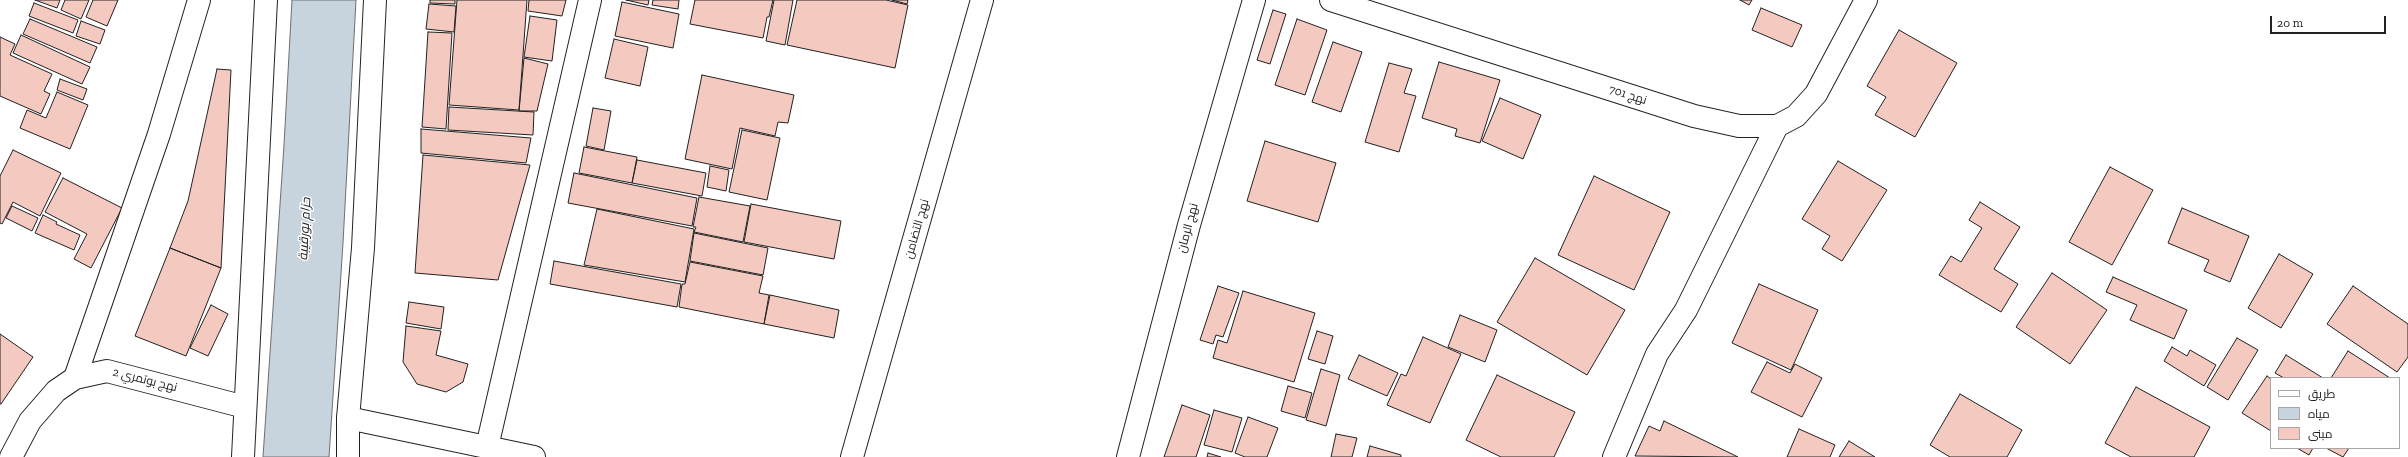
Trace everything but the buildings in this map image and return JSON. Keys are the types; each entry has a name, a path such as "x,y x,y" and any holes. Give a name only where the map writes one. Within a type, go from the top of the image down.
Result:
{"main road":[{"path":"75,378 159,134 199,0"},
{"path":"348,457 348,418 363,248 375,0"},
{"path":"487,447 590,0"},
{"name":"نهج التضامن","path":"857,456 982,0"},
{"name":"نهج الرمان","path":"1128,457 1188,226 1254,0"},
{"name":"نهج 701","path":"1331,0 1694,116 1739,126 1777,126 1796,116 1816,94 1866,0"},
{"path":"243,457 264,1"},
{"path":"1614,457 1657,354 1686,310 1777,126"},
{"name":"نهج بوتمري 2","path":"11,457 30,421 56,391 75,378 107,371 245,407"},
{"path":"348,418 534,457"}],"water":[{"name":"حزام بورقيبة","path":"292,0 356,0 343,243 329,457 263,457"}]}
